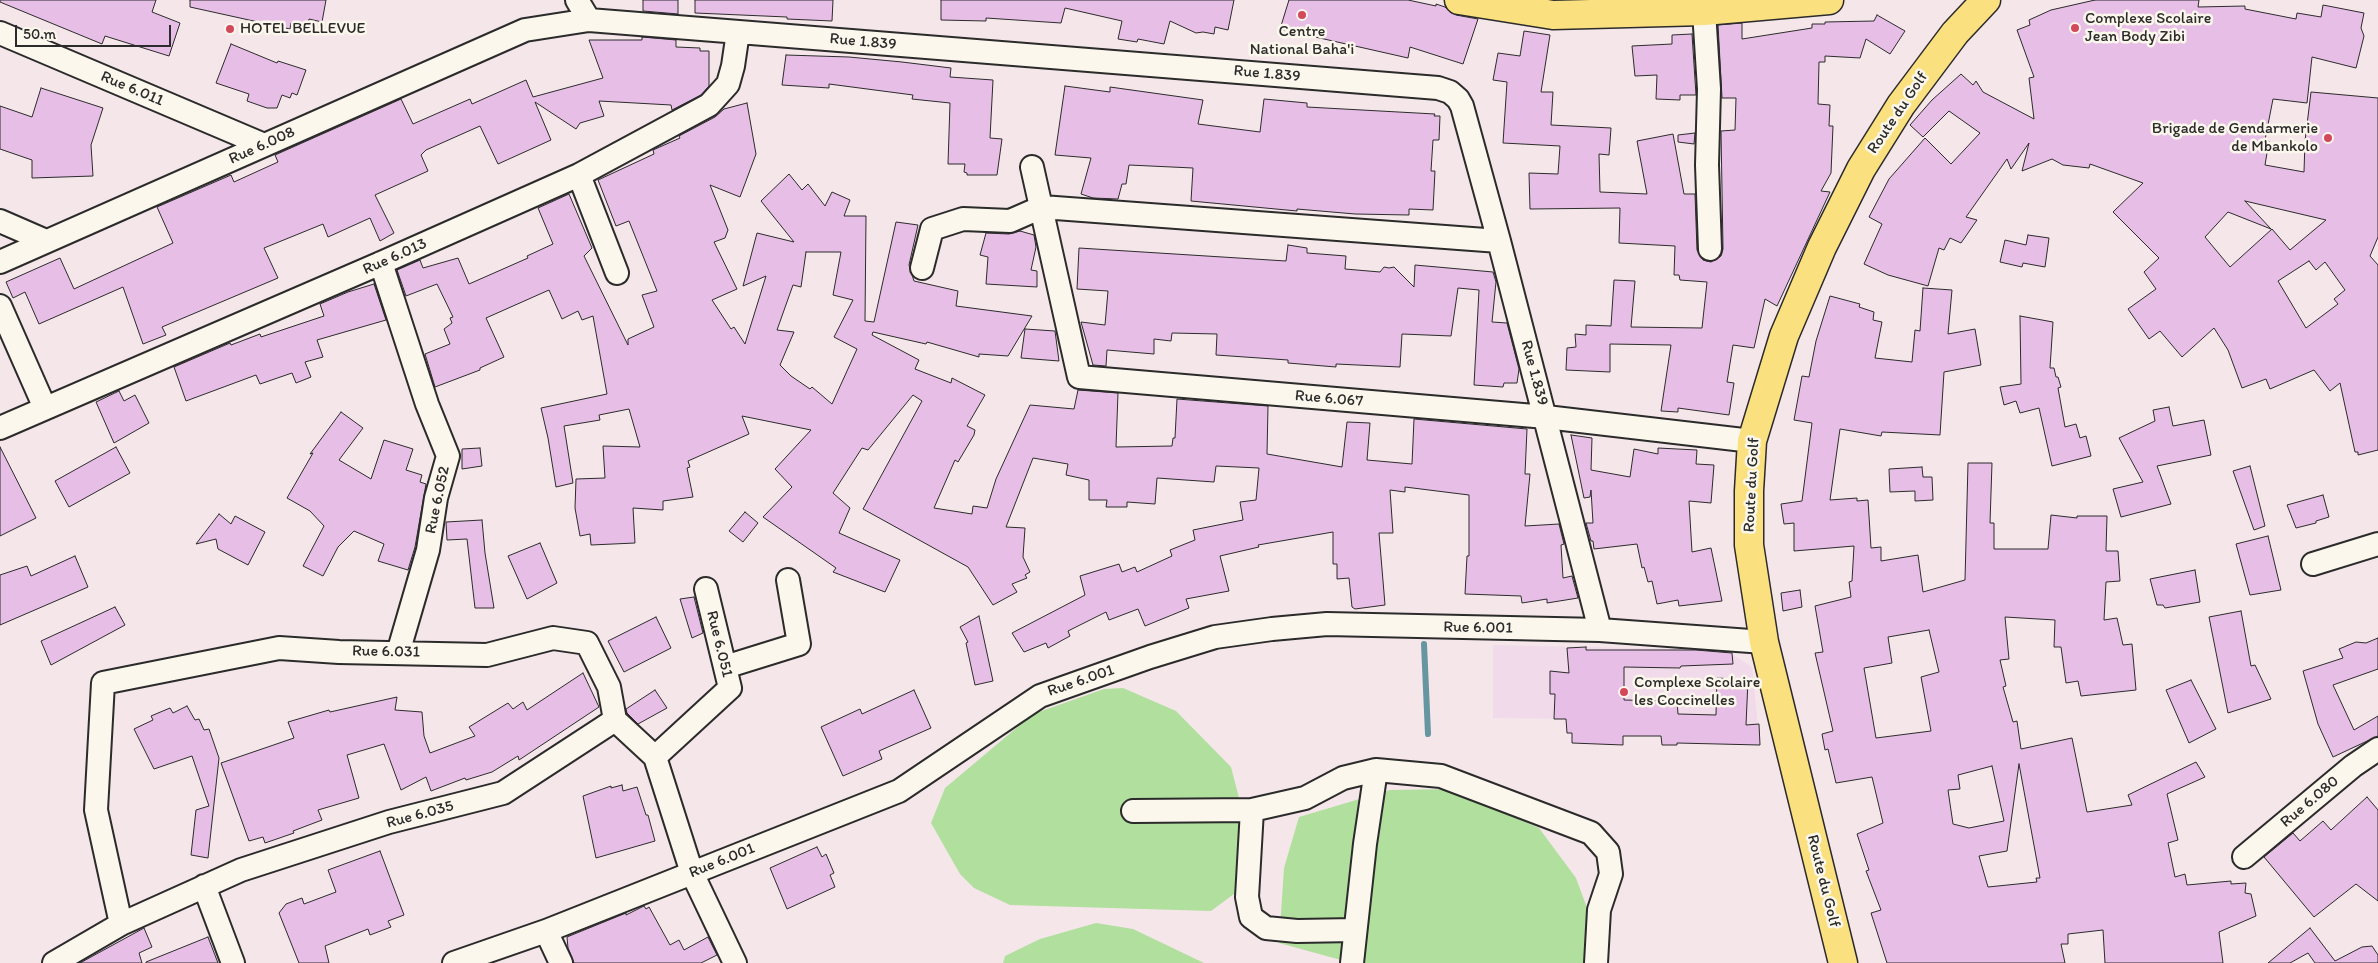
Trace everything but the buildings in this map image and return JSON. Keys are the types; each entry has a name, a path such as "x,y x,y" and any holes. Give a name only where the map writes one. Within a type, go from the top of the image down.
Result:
{"main road":[{"path":"1460,0 1553,16 1704,10 1829,0"},
{"name":"Route du Golf","path":"1843,963 1764,642 1749,545 1748,491 1752,441 1784,336 1822,248 1860,169 1901,105 1955,33 1986,0"}],"street":[{"path":"577,0 589,20"},
{"path":"1704,10 1709,89 1707,165 1710,249"},
{"name":"Rue 1.839","path":"524,30 589,20 1438,88 1450,92 1458,99 1462,106 1546,417 1600,630"},
{"name":"Rue 6.008","path":"0,262 524,30"},
{"name":"Rue 6.013","path":"0,428 579,175 709,105 728,84 733,66 738,32"},
{"name":"Rue 6.011","path":"0,33 264,145"},
{"name":"Rue 6.067","path":"1032,166 1079,377 1546,417 1752,441"},
{"path":"579,175 617,273"},
{"path":"922,268 932,229 963,219 1010,222 1042,207 1499,241"},
{"path":"0,221 46,241"},
{"name":"Rue 6.052","path":"381,263 427,404 448,456 436,498 428,550 398,653"},
{"path":"0,306 45,408"},
{"path":"2313,564 2378,544"},
{"path":"725,666 799,644 788,580"},
{"name":"Rue 6.051","path":"655,757 730,688 706,589"},
{"name":"Rue 6.001","path":"454,963 546,931 899,791 1040,696 1150,657 1215,637 1327,624 1600,630 1764,642"},
{"name":"Rue 6.031","path":"121,924 96,810 103,683 279,648 487,655 553,638 587,643 609,687 615,720"},
{"path":"615,720 655,757 692,873 735,963"},
{"name":"Rue 6.035","path":"54,963 121,924 241,870 389,822 503,794 615,720"},
{"name":"Rue 6.080","path":"2244,857 2352,766 2378,749"},
{"path":"1352,963 1365,844 1376,770"},
{"path":"1133,811 1252,810 1305,798 1343,778 1376,770 1440,776 1591,833 1608,852 1611,874 1600,910 1596,963"},
{"path":"1252,810 1247,897 1251,917 1266,928 1298,931 1355,930"},
{"path":"204,886 233,963"},
{"path":"546,931 561,963"}],"shaded area":[{"name":"Complexe Scolaire les Coccinelles","path":"1493,645 1725,650 1752,667 1760,745 1678,743 1677,745 1662,745 1661,736 1623,736 1623,745 1572,743 1572,733 1567,733 1566,719 1493,718"}],"green space":[{"path":"1123,688 1176,711 1231,767 1246,825 1246,885 1211,911 1010,905 974,888 960,874 931,823 945,788 1033,714 1104,689"},
{"path":"1452,789 1539,828 1576,878 1590,916 1590,963 1352,963 1279,943 1284,868 1299,817 1390,790"},
{"path":"1096,923 1133,929 1204,963 1003,963 1005,956 1040,939"}],"waterway":[{"path":"1424,644 1428,734"}],"place":[{"name":"Centre National Baha'i","path":"1302,15"},
{"name":"Complexe Scolaire Jean Body Zibi","path":"2075,28"},
{"name":"HOTEL BELLEVUE","path":"230,29"},
{"name":"Brigade de Gendarmerie de Mbankolo","path":"2328,138"},
{"name":"Complexe Scolaire les Coccinelles","path":"1624,692"}]}
